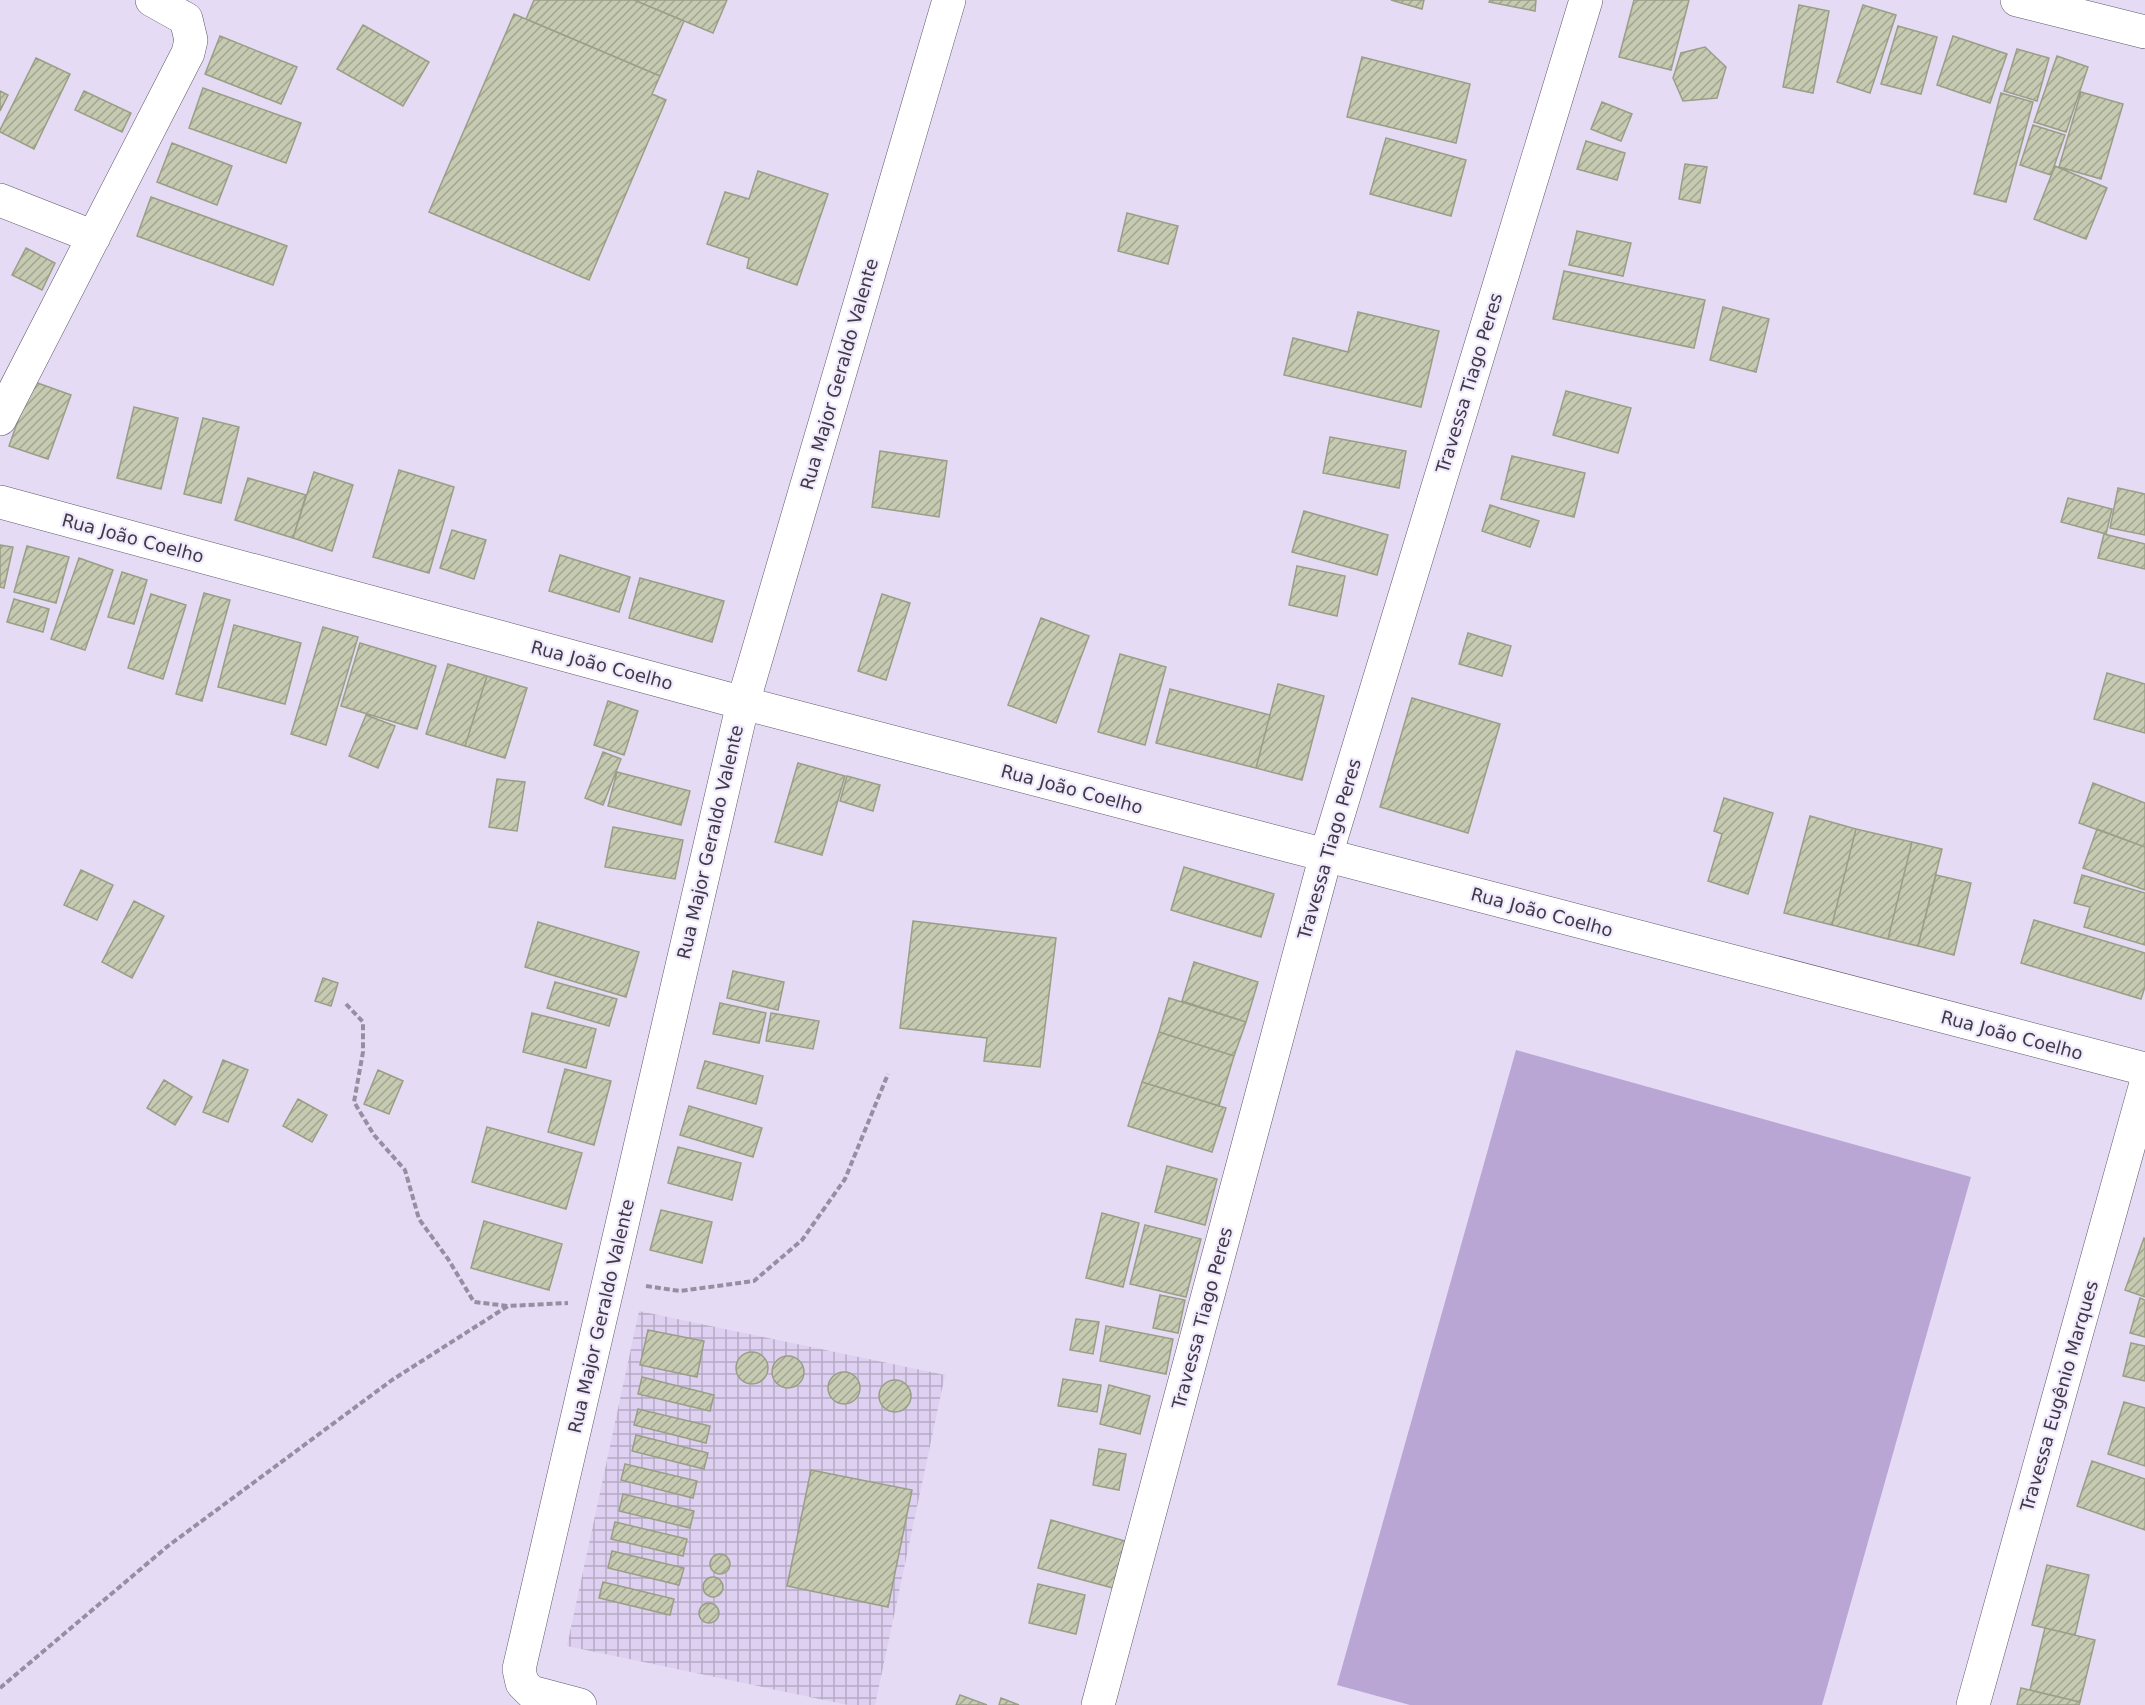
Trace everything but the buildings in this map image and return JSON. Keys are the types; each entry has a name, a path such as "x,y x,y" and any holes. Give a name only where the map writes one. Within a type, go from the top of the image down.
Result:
{"street":[{"path":"0,419 188,54 190,40 186,18 152,0"},
{"name":"Rua Major Geraldo Valente","path":"580,1705 531,1692 522,1683 519,1669 742,703 949,0"},
{"name":"Travessa Tiago Peres","path":"1098,1705 1326,855 1586,0"},
{"path":"2017,0 2145,32"},
{"path":"0,200 94,237"},
{"name":"Rua João Coelho","path":"0,502 742,703 2145,1069"},
{"name":"Travessa Eugênio Marques","path":"1973,1705 2145,1087"}],"path":[{"path":"346,1004 363,1022 363,1052 354,1102 374,1136 405,1170 419,1219 448,1259 474,1302 508,1306 607,1291 680,1291 754,1281 802,1240 845,1179 888,1074"},
{"path":"0,1688 168,1546 392,1380 508,1306"}],"shaded area":[{"path":"1516,1050 1971,1177 1822,1705 1410,1705 1337,1685"},
{"path":"639,1311 945,1375 875,1705 848,1705 567,1646"}]}
